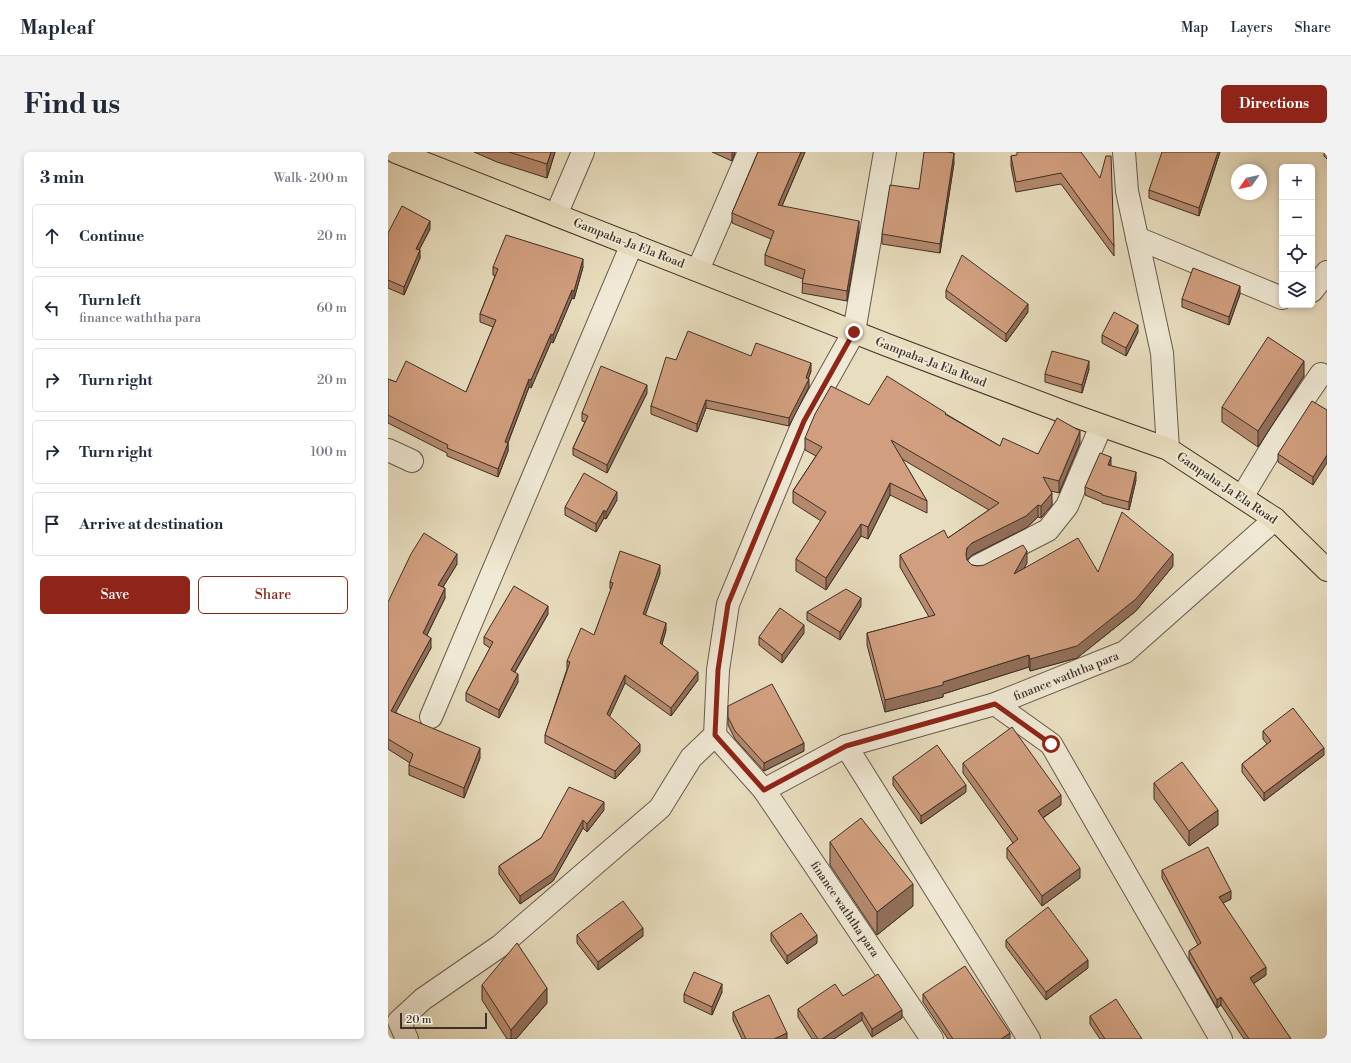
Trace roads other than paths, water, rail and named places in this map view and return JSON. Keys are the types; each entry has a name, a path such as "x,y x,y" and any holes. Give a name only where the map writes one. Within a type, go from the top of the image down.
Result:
{"highway":[{"name":"Gampaha-Ja Ela Road","path":"396,152 854,332 1101,426 1168,449 1275,519 1327,570"}],"street":[{"path":"556,215 583,152"},
{"path":"698,270 749,152"},
{"path":"407,1039 399,1021 423,999 500,946 660,808 691,758 715,735 718,670 728,604 804,421 854,332 885,152"},
{"path":"1124,152 1127,191 1162,353 1168,449"},
{"path":"1137,238 1279,297"},
{"path":"431,717 632,244"},
{"path":"1315,287 1327,272"},
{"path":"1242,497 1280,434 1321,374"},
{"path":"978,566 1048,530 1067,506 1101,426"},
{"path":"388,450 412,461"},
{"name":"finance waththa para","path":"932,1039 764,790 846,746 995,704 1125,652 1275,519"},
{"path":"995,704 1051,744 1221,1039"},
{"path":"715,735 764,790"},
{"path":"846,746 1029,1039"}]}
